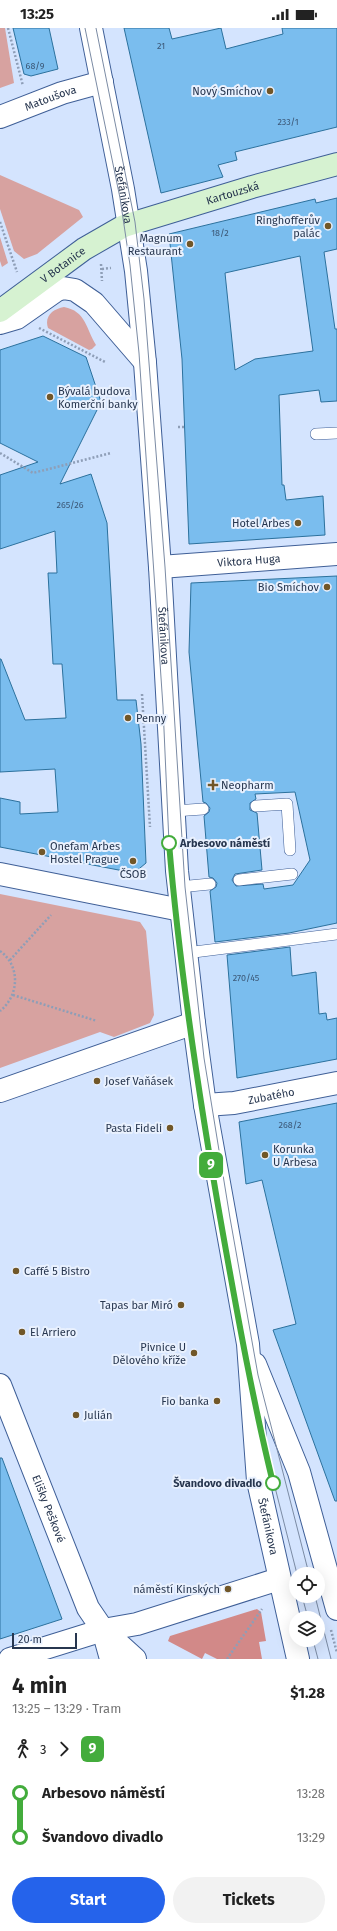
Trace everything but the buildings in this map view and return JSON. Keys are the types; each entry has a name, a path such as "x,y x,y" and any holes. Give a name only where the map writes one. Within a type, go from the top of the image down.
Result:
{"main road":[{"name":"Kartouzská","path":"129,225 252,187 337,164"},
{"name":"V Botanice","path":"0,310 84,249 129,225"}],"street":[{"name":"Štefánikova","path":"91,28 129,225 145,362 160,567 181,910"},
{"name":"Matoušova","path":"0,117 62,93 102,82"},
{"path":"0,323 17,318 57,290 68,288 85,296 94,303 145,362"},
{"name":"Viktora Huga","path":"160,567 337,554"},
{"path":"0,874 181,910 194,1023 0,1091"},
{"name":"Štefánikova","path":"194,1023 205,1105 248,1344 258,1481 298,1659"},
{"name":"Zubatého","path":"205,1105 234,1103 337,1083"},
{"name":"Štefánikova","path":"248,1344 258,1375 299,1472 337,1609"},
{"name":"Elišky Peškové","path":"0,1385 88,1608 103,1630"},
{"path":"10,1659 103,1630 137,1624 279,1579"},
{"path":"103,1630 111,1659"},
{"path":"103,1630 135,1659"}],"lane":[{"path":"316,434 337,433"},
{"path":"256,806 287,804 290,850"},
{"path":"174,811 203,809"},
{"path":"239,880 292,874"},
{"path":"179,887 210,884"},
{"path":"186,953 337,934"}],"path":[{"path":"8,28 22,79"},
{"path":"0,222 18,276"},
{"path":"100,262 102,269 102,282 100,286"},
{"path":"102,269 111,268"},
{"path":"35,326 104,362"},
{"path":"178,427 184,427"},
{"path":"0,453 33,473 111,453"},
{"path":"142,694 150,828"},
{"path":"10,960 51,915"},
{"path":"0,951 10,960 15,972 16,984 13,996 7,1006 0,1011"},
{"path":"13,996 97,1021"},
{"path":"227,1659 263,1607"}],"shaded area":[{"path":"0,28 5,28 14,83 0,88"},
{"path":"0,175 79,210 83,217 37,254 24,259 14,251 0,209"},
{"path":"0,237 8,263 2,267 0,261"},
{"path":"64,307 77,312 81,317 96,345 92,349 89,350 48,328 47,320 50,314 56,309"},
{"path":"0,894 140,922 146,931 154,1015 150,1023 114,1037 100,1032 0,1068"},
{"path":"257,1609 261,1612 266,1641 259,1642 262,1659 217,1659 205,1653 202,1659 168,1641 170,1636"}],"tram line":[{"path":"85,28 120,198 130,265 139,353 163,707 169,843 193,1059 242,1344 262,1436 295,1567"},
{"path":"96,28 135,222 144,299 165,567 185,887 204,1058 230,1218 258,1375 307,1567"},
{"name":"9","path":"169,843 171,872 193,1059 200,1105 242,1344 273,1483"},
{"path":"304,1603 306,1611"},
{"path":"317,1603 331,1659"},
{"path":"315,1647 318,1659"}],"place":[{"name":"Nový Smíchov","path":"270,91"},
{"name":"Ringhofferův palác","path":"328,226"},
{"name":"Magnum Restaurant","path":"190,244"},
{"name":"Bývalá budova Komerční banky","path":"50,397"},
{"name":"Hotel Arbes","path":"298,523"},
{"name":"Bio Smíchov","path":"327,587"},
{"name":"Penny","path":"128,718"},
{"name":"Neopharm","path":"213,785"},
{"name":"Arbesovo náměstí","path":"169,843"},
{"name":"Onefam Arbes Hostel Prague","path":"42,852"},
{"name":"ČSOB","path":"133,861"},
{"name":"Josef Vaňásek","path":"97,1081"},
{"name":"Pasta Fideli","path":"170,1128"},
{"name":"Korunka U Arbesa","path":"265,1155"},
{"name":"Caffé 5 Bistro","path":"16,1271"},
{"name":"Tapas bar Miró","path":"181,1305"},
{"name":"El Arriero","path":"22,1332"},
{"name":"Pivnice U Dělového kříže","path":"194,1353"},
{"name":"Fio banka","path":"217,1401"},
{"name":"Julián","path":"76,1415"},
{"name":"Švandovo divadlo","path":"273,1483"},
{"name":"náměstí Kinských","path":"228,1589"}]}
